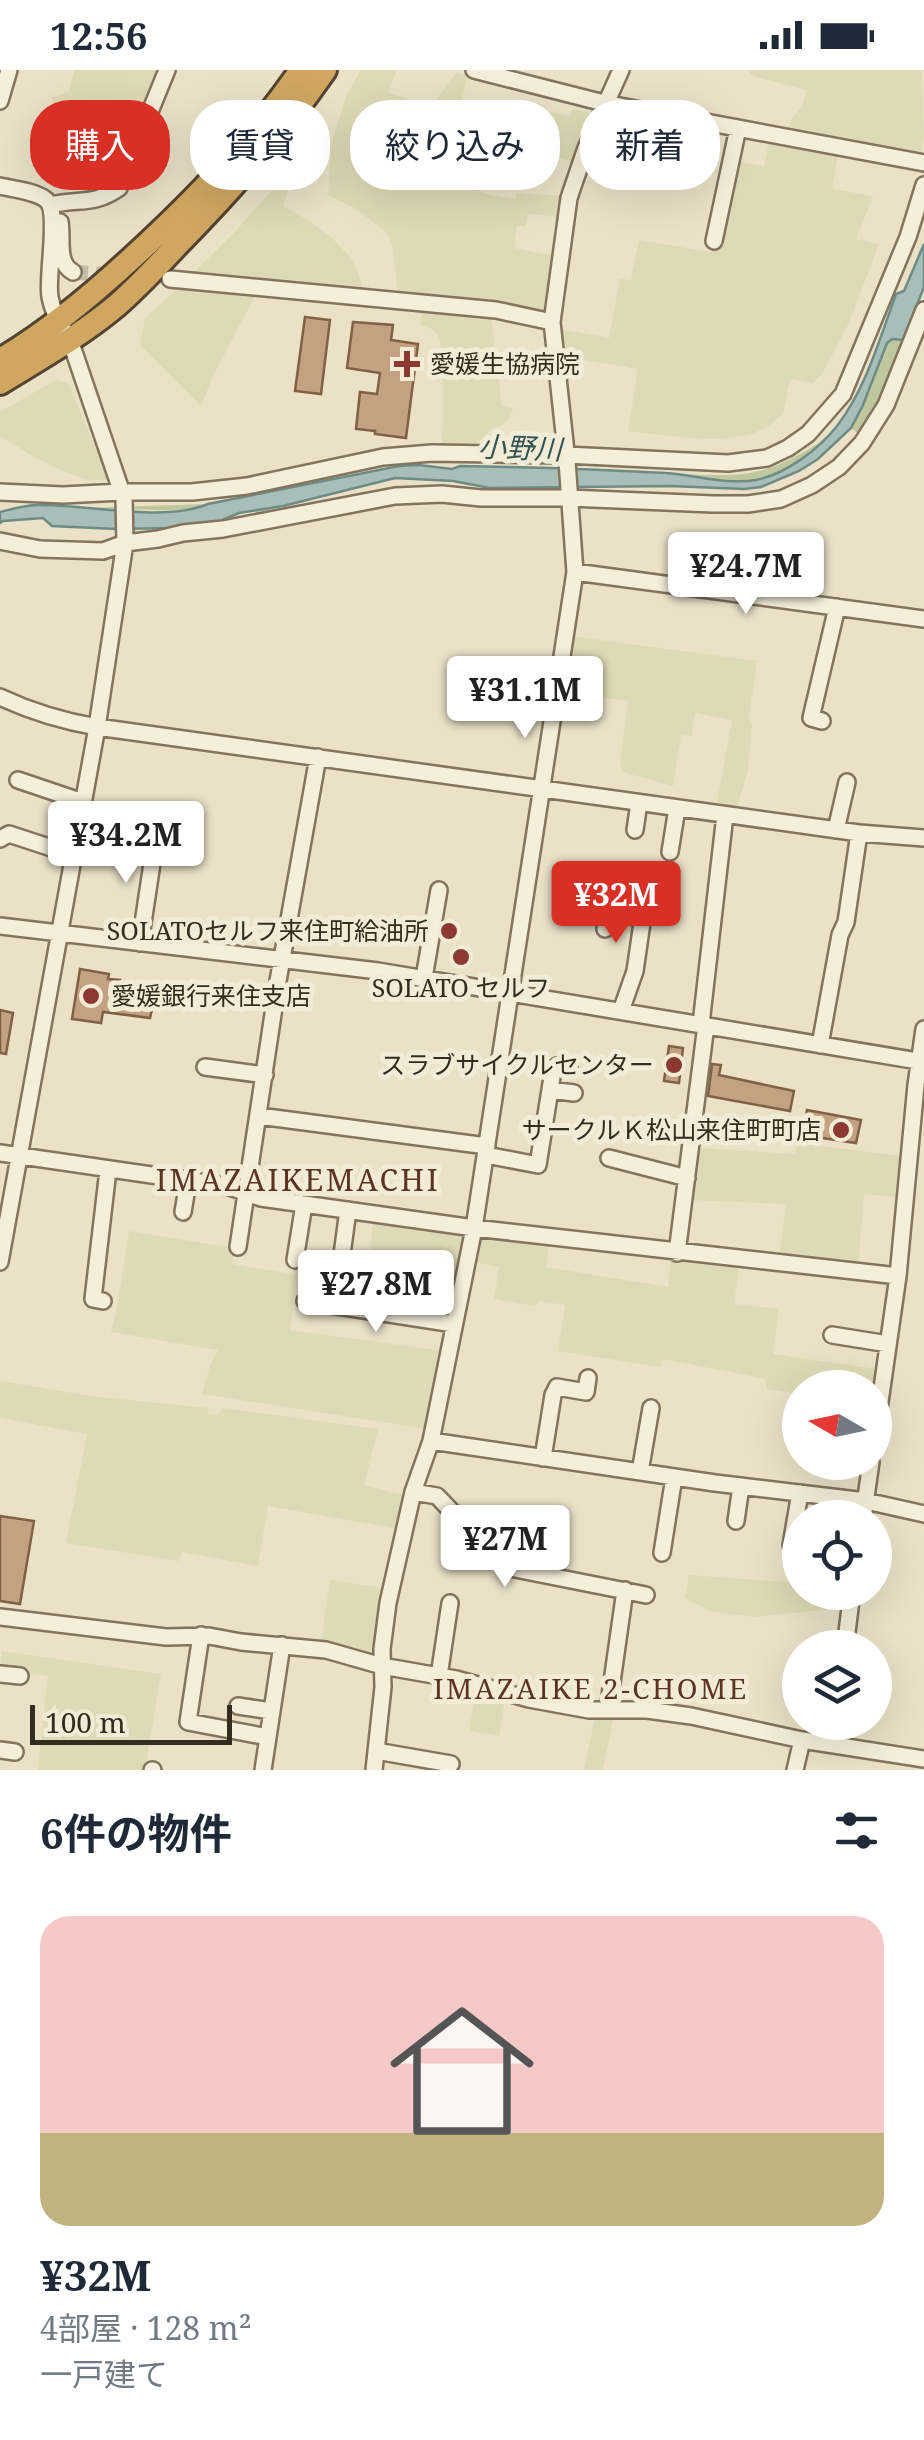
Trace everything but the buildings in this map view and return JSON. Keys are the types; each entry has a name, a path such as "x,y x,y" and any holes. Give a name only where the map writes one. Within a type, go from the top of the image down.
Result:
{"highway":[{"path":"0,382 64,330 102,284 185,210 261,125 301,70"},
{"path":"0,360 115,306 204,217 275,138 325,70"}],"street":[{"path":"0,101 9,70"},
{"path":"53,210 65,202 90,202 105,197 119,188 166,70"},
{"path":"605,100 620,70"},
{"path":"484,71 593,100"},
{"path":"720,125 924,164"},
{"path":"714,240 738,128"},
{"path":"374,1770 388,1603 414,1492 431,1441 474,1228 575,572 552,322 570,198 580,170"},
{"path":"0,492 122,496 192,492 247,486 357,462 432,453 747,462 767,458 808,434 843,394 908,237 924,185"},
{"path":"0,186 44,198 60,222 62,261 73,272"},
{"path":"0,1262 126,538 122,496 50,300 53,210"},
{"path":"170,279 496,310 552,322"},
{"path":"0,540 40,549 91,552 111,549 126,538 158,539 222,529 394,496 442,494 543,500 569,495 748,504 781,499 812,485 862,443 916,353 924,310"},
{"path":"575,572 924,618"},
{"path":"822,721 811,718 837,607"},
{"path":"0,697 56,720 96,727 836,830 924,838"},
{"path":"238,1247 318,757"},
{"path":"18,780 83,802"},
{"path":"836,830 846,782"},
{"path":"635,830 639,803"},
{"path":"670,852 677,808"},
{"path":"677,1252 726,815"},
{"path":"820,1044 840,935 846,922 859,833"},
{"path":"0,839 9,834 73,855"},
{"path":"140,943 157,837"},
{"path":"424,978 439,890"},
{"path":"605,929 612,892 649,899 635,970 621,1010"},
{"path":"0,926 424,978 922,1062"},
{"path":"884,1370 924,1029"},
{"path":"259,1116 486,1151 538,1165 553,1071 557,1066 569,1068"},
{"path":"205,1068 264,1075"},
{"path":"550,1090 574,1093"},
{"path":"0,1153 227,1186 262,1198 474,1228 898,1276"},
{"path":"609,1158 686,1178"},
{"path":"103,1302 93,1300 108,1170"},
{"path":"183,1212 188,1182"},
{"path":"295,1260 304,1204"},
{"path":"342,1262 348,1210"},
{"path":"306,1301 340,1300 454,1324"},
{"path":"832,1335 888,1344"},
{"path":"544,1458 557,1387 586,1392 588,1378"},
{"path":"640,1472 651,1408"},
{"path":"431,1441 842,1500"},
{"path":"662,1552 674,1477"},
{"path":"736,1521 741,1486"},
{"path":"414,1492 437,1496 458,1518 470,1523 518,1534 510,1568 646,1595"},
{"path":"799,1500 800,1493"},
{"path":"892,1511 924,1514"},
{"path":"608,1710 625,1590"},
{"path":"439,1676 450,1603"},
{"path":"0,1617 166,1637 201,1636 326,1650 529,1699 589,1710 662,1712 782,1736"},
{"path":"201,1636 188,1722 268,1737"},
{"path":"263,1770 282,1645"},
{"path":"0,1674 20,1676"},
{"path":"238,1706 272,1712"},
{"path":"795,1770 802,1740 924,1759"},
{"path":"834,1740 834,1744"},
{"path":"376,1750 452,1764"}],"shaded area":[{"path":"74,70 162,70 150,100 52,100 69,91"},
{"path":"361,70 397,70 388,92 410,100 350,100 350,190 477,190 515,199 517,193 565,196 561,217 528,214 526,226 517,226 514,248 555,256 546,313 414,296 413,292 402,290 398,294 392,244 385,231 356,209 328,195 332,142 346,96"},
{"path":"747,70 922,70 924,136 920,157 787,134 807,90 752,76"},
{"path":"457,72 468,75 462,100 435,100"},
{"path":"573,109 580,111 580,151 576,162 560,159 560,114 570,116"},
{"path":"769,142 838,155 832,189 873,196 856,239 879,244 848,325 822,374 813,383 790,379 783,414 766,428 720,439 628,431 638,369 565,357 560,329 609,338 620,279 631,280 639,240 710,252 736,161 764,166"},
{"path":"272,190 288,190 283,206 332,238 357,269 364,290 190,276"},
{"path":"180,286 257,292 201,406 140,345 145,318"},
{"path":"422,309 491,314 502,406 513,408 503,425 493,428 479,441 476,450 442,449 443,355 434,330 421,325"},
{"path":"56,380 68,383 109,479 85,479 61,470 0,436 0,412"},
{"path":"571,636 757,661 749,717 752,725 748,770 736,812 716,808 732,720 695,713 692,736 681,735 673,786 622,772 628,701 562,692"},
{"path":"797,1143 901,1156 898,1197 864,1194 858,1266 779,1259 786,1204 691,1200 698,1148 795,1154"},
{"path":"373,1221 459,1232 463,1240 453,1295 366,1282"},
{"path":"129,1231 234,1248 232,1264 296,1275 290,1330 443,1351 427,1429 202,1394 218,1350 111,1332"},
{"path":"486,1234 549,1244 546,1267 668,1287 671,1260 739,1267 734,1304 779,1309 773,1354 876,1370 782,1370 782,1391 766,1389 766,1379 663,1359 660,1367 558,1351 565,1305 538,1301 536,1306 494,1299 499,1267 474,1262 479,1238"},
{"path":"0,1381 90,1396 208,1408 208,1414 217,1415 223,1408 378,1429 364,1485 399,1494 407,1491 399,1529 268,1506 258,1566 182,1552 179,1561 66,1543 87,1434 0,1418"},
{"path":"689,1575 782,1582 782,1610 823,1610 755,1617 713,1612 685,1598"},
{"path":"330,1580 384,1588 373,1657 321,1643"},
{"path":"2,1651 161,1674 145,1770 38,1770 48,1676 0,1669"},
{"path":"476,1690 505,1700 499,1736 469,1731"},
{"path":"596,1713 614,1715 603,1770 584,1770"}],"green space":[{"path":"892,339 903,340 874,409 858,433 851,428"},
{"path":"825,439 774,474 751,481 682,474 757,472"},
{"path":"208,504 191,511 85,508"}],"water":[{"path":"924,244 924,287 903,340 892,339 887,343 851,428 818,459 761,487 490,488 453,481 395,478 239,513 224,519 224,523 116,529 52,526 43,518 0,523 0,512 33,505 170,512 399,466 614,470 734,481 767,477 811,452 830,435 847,411 871,362 896,294 904,291"}],"tunnel":[{"path":"73,272 151,278"}],"place":[{"name":"愛媛生協病院","path":"407,364"},
{"name":"SOLATOセルフ来住町給油所","path":"449,931"},
{"name":"SOLATO セルフ","path":"461,957"},
{"name":"愛媛銀行来住支店","path":"91,996"},
{"name":"スラブサイクルセンター","path":"674,1065"},
{"name":"サークルＫ松山来住町町店","path":"841,1130"}],"district":[{"name":"IMAZAIKEMACHI","path":"298,1181"},
{"name":"IMAZAIKE 2-CHOME","path":"591,1689"}],"water label":[{"name":"小野川","path":"520,448"}]}
